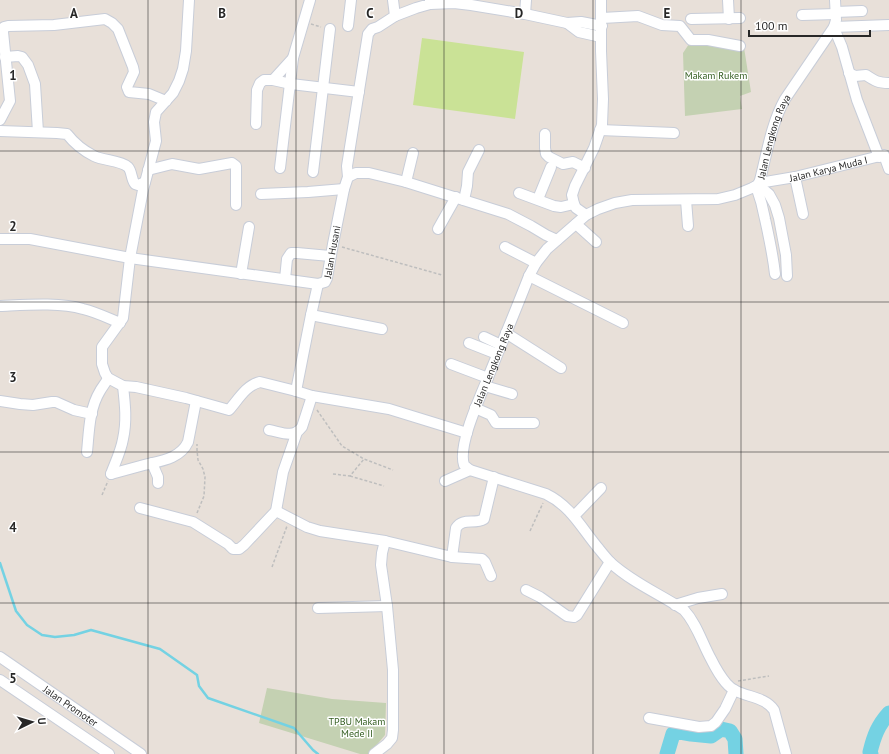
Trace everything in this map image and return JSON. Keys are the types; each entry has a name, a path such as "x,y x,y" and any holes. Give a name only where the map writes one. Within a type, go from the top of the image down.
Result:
{"street":[{"path":"189,0 186,51 183,68 173,93 156,112 156,141 145,182 130,258 123,318 102,347 103,370 105,374 108,378 123,386 136,387 229,410 250,386 260,382 296,391 311,400 389,409 467,433"},
{"path":"280,168 293,58 310,0"},
{"path":"348,26 351,0"},
{"path":"393,0 395,16"},
{"path":"525,14 526,0"},
{"path":"586,215 576,208 572,195 594,148 603,114 601,0"},
{"path":"728,0 728,19"},
{"name":"Jalan Lengkong Raya","path":"470,470 464,465 463,460 467,433 475,408 529,276 536,263 547,249 586,215 607,206 632,200 718,199 736,195 758,184 778,110 836,24 835,0"},
{"name":"Jalan Husani","path":"0,239 30,239 130,258 318,284 326,280 328,275 332,244 348,177 347,166 368,34 370,31 395,16 430,2 471,2 567,23"},
{"path":"802,15 862,10"},
{"path":"567,23 602,22 638,16 662,25 680,26 691,40 708,40 740,46"},
{"path":"691,19 740,18"},
{"path":"0,120 10,101 3,32 5,26 54,25 105,19 118,29 133,67 134,72 127,90 131,93 149,94 166,101"},
{"path":"567,23 579,32 601,37"},
{"path":"889,25 834,27 842,47 857,100 889,169"},
{"path":"313,172 330,29"},
{"path":"5,57 22,57 28,65 35,84 38,132"},
{"path":"273,80 293,58"},
{"path":"849,73 855,76 866,75 880,83 889,83"},
{"path":"256,124 257,90 259,85 266,80 359,92"},
{"path":"600,130 674,133"},
{"path":"0,131 67,134 73,142 95,156 127,166 135,184 138,185 145,182"},
{"path":"545,134 546,154 549,157 563,164 573,162 585,168"},
{"path":"438,229 467,186 469,167 479,150"},
{"path":"406,182 413,153"},
{"name":"Jalan Karya Muda I","path":"758,184 884,156"},
{"path":"148,170 172,164 199,169 232,163 236,166 236,205"},
{"path":"538,199 551,167"},
{"path":"348,177 356,173 369,173 460,198 508,214 557,240"},
{"path":"795,177 803,214"},
{"path":"758,184 770,240 775,274"},
{"path":"758,184 769,194 775,205 786,256 787,276"},
{"path":"260,194 344,189"},
{"path":"520,193 561,207 574,204"},
{"path":"686,200 688,226"},
{"path":"576,224 596,242"},
{"path":"241,274 249,227"},
{"path":"546,235 547,249"},
{"path":"505,247 536,263"},
{"path":"285,279 287,259 291,254 297,253 330,256"},
{"path":"529,276 623,322"},
{"path":"296,391 318,284"},
{"path":"0,306 30,304 68,306 82,308 120,323"},
{"path":"311,315 382,329"},
{"path":"506,333 561,368"},
{"path":"484,337 499,350"},
{"path":"469,343 499,350"},
{"path":"451,364 512,394"},
{"path":"87,452 95,402 99,392 108,378"},
{"path":"110,474 123,440 125,428 126,408 123,386"},
{"path":"140,508 193,522 228,544 233,549 238,549 244,545 276,511 283,472 297,432 302,427 311,400"},
{"path":"0,401 33,405 56,402 74,410 92,414"},
{"path":"110,474 161,462 176,455 188,442 196,401"},
{"path":"475,408 491,415 496,423 534,423"},
{"path":"269,430 291,434 297,432"},
{"path":"152,463 158,477 158,483"},
{"path":"445,481 470,470 546,494 564,505 610,562 630,578 684,610 694,623 710,659 726,683 734,690 770,705 774,710 786,754"},
{"path":"452,557 456,528 464,522 480,521 484,519 494,477"},
{"path":"574,516 601,488"},
{"path":"276,511 307,527 320,531 385,541 452,557 482,559 485,562 491,576"},
{"path":"374,754 392,738 393,730 393,670 387,606 381,565 385,541"},
{"path":"526,590 540,597 567,616 574,616 610,562"},
{"path":"675,605 688,600 722,594"},
{"path":"318,608 387,606"},
{"name":"Jalan Promoter","path":"0,657 142,754"},
{"name":"Jalan Promoter","path":"0,680 109,754"},
{"path":"649,718 698,727 711,726 716,722 725,709 734,690"},
{"path":"50,713 62,699"}],"path":[{"path":"332,244 442,275"},
{"path":"311,400 342,446 364,459 393,470"},
{"path":"193,522 204,496 205,476 198,460 197,443"},
{"path":"350,476 364,459"},
{"path":"102,495 110,474"},
{"path":"333,474 350,476 384,486"},
{"path":"530,531 546,494"},
{"path":"272,567 290,518"},
{"path":"726,683 769,676"}],"green space":[{"path":"422,38 524,52 515,119 413,105"},
{"name":"Makam Rukem","path":"693,38 743,41 751,92 740,96 742,109 685,116 683,53"},
{"name":"TPBU Makam Mede II","path":"267,688 332,699 386,703 385,735 369,754 360,754 259,723"}],"waterway":[{"path":"0,563 16,611 27,625 42,635 55,637 74,635 91,630 160,649 197,675 199,686 208,698 294,728 318,754"},
{"path":"871,754 870,752 877,731 889,713"},
{"path":"667,754 673,734 680,732 711,736 721,729 730,731 735,739 736,754"}]}
